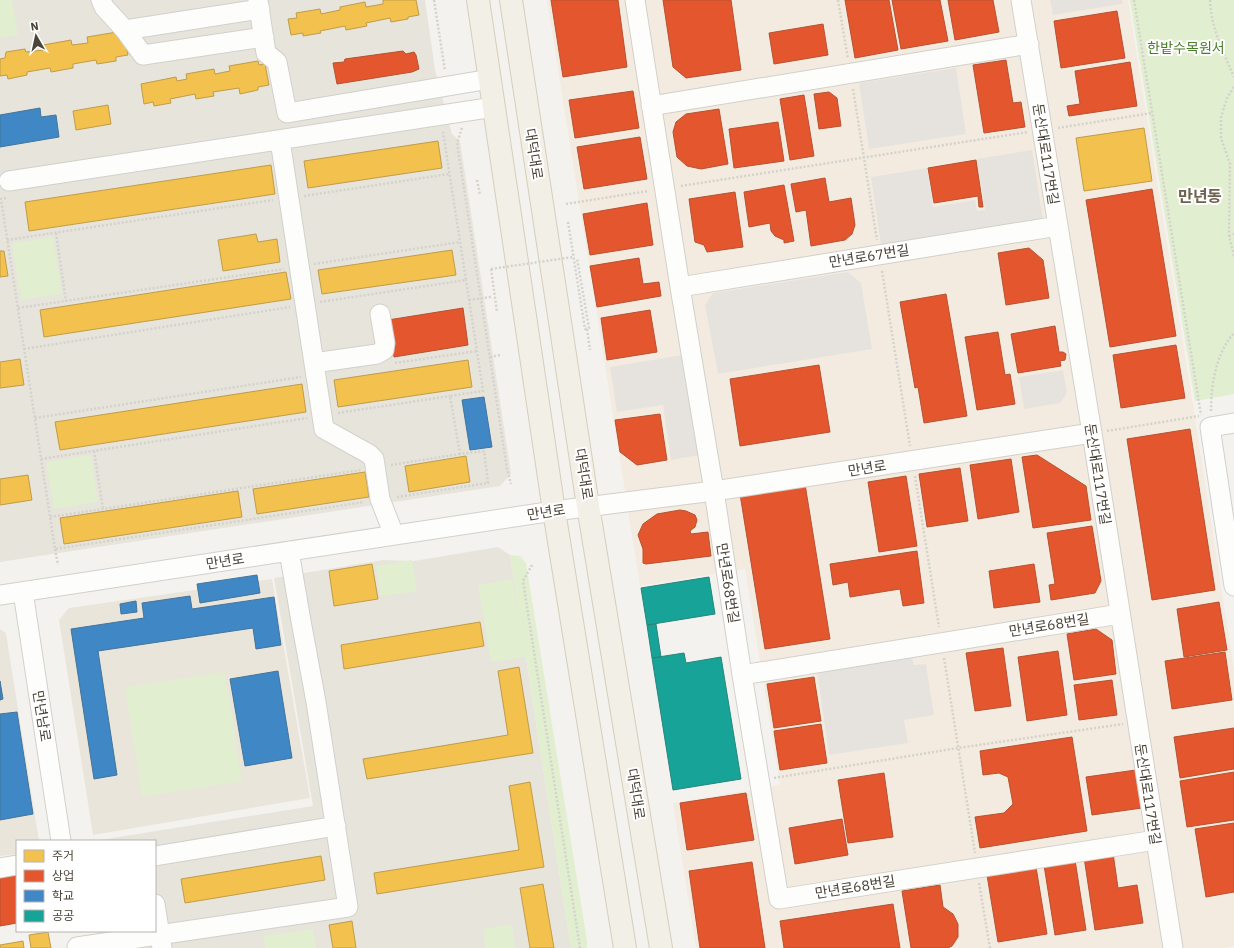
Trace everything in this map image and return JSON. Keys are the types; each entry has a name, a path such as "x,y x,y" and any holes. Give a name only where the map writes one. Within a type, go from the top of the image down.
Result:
{"main road":[{"path":"478,0 554,510 625,948"},
{"name":"대덕대로","path":"511,0 588,506 661,948"}],"street":[{"path":"101,0 104,7 125,30 144,55 264,37"},
{"path":"635,0 664,189 714,491"},
{"name":"둔산대로117번길","path":"1021,0 1092,433 1173,948"},
{"path":"125,30 259,5 266,53 277,62 287,113 490,79"},
{"path":"651,106 1029,44"},
{"path":"9,181 494,107"},
{"path":"280,140 324,429 369,454 374,460 380,499 394,535"},
{"name":"만년로67번길","path":"680,287 1058,226"},
{"path":"315,369 377,354 384,350 385,342 380,314"},
{"path":"1234,423 1210,427 1234,586"},
{"name":"만년로","path":"0,595 554,510 714,491 1092,433"},
{"name":"만년로68번길","path":"714,491 742,675 779,899 1156,840"},
{"path":"76,942 161,942 348,907 316,702 300,621 289,551"},
{"name":"만년남로","path":"23,592 61,840"},
{"name":"만년로68번길","path":"742,675 1120,614"},
{"path":"156,856 336,826"},
{"path":"0,868 16,865"},
{"path":"156,910 161,942"}],"path":[{"path":"434,0 445,71"},
{"path":"838,0 851,73 990,948"},
{"path":"1092,433 1201,416 1134,0"},
{"path":"1210,0 1212,18 1218,38 1234,77"},
{"path":"1234,87 1227,98 1221,117 1221,138 1230,164 1229,236 1234,256"},
{"path":"566,204 1152,113"},
{"path":"463,126 457,143 507,470 511,484"},
{"path":"41,459 483,391 443,132"},
{"path":"7,240 449,174"},
{"path":"477,180 480,195"},
{"path":"1,199 58,565"},
{"path":"568,222 585,329 587,328"},
{"path":"56,233 66,301"},
{"path":"1229,236 1234,234"},
{"path":"18,308 460,242"},
{"path":"497,312 491,269 573,257"},
{"path":"578,258 589,328 587,328 590,350"},
{"path":"24,349 466,280"},
{"path":"469,300 491,297"},
{"path":"1210,427 1211,398 1219,356 1227,340 1234,333"},
{"path":"490,357 500,355"},
{"path":"35,418 315,369"},
{"path":"450,396 460,454"},
{"path":"94,451 103,509"},
{"path":"50,517 484,451 488,483 55,549"},
{"path":"532,564 523,581 580,948"},
{"path":"760,780 958,748 1137,722"}],"shaded area":[{"path":"0,0 425,0 435,70 452,134 460,141 511,474 500,486 0,562"},
{"path":"547,0 1128,0 1234,669 1234,946 1224,948 696,948 673,803 780,785 745,569 640,586"},
{"path":"1050,0 1122,0 1122,4 1053,15"},
{"path":"956,68 966,134 869,149 859,83"},
{"path":"1032,150 1043,220 881,245 871,177 927,168 933,207 975,200 977,211 985,210 977,159"},
{"path":"848,272 861,283 872,349 718,374 705,305 713,293"},
{"path":"683,355 699,455 671,460 663,405 617,412 610,367"},
{"path":"1063,370 1067,393 1060,403 1024,409 1019,377"},
{"path":"498,547 510,555 571,948 100,948 98,932 156,932 156,840 100,840 313,806 274,578 383,560 414,561"},
{"path":"272,579 310,798 93,835 59,620 69,608"},
{"path":"0,629 6,633 39,840 16,840 16,854 0,856"},
{"path":"912,657 914,665 926,664 934,715 904,720 908,743 829,755 817,671"}],"green space":[{"path":"0,0 12,0 18,35 0,38"},
{"name":"한밭수목원서","path":"1130,0 1234,0 1234,394 1195,401"},
{"path":"53,237 62,294 21,300 12,243"},
{"path":"91,455 98,502 54,509 46,462"},
{"path":"510,555 520,556 526,563 587,948 571,948 526,657 491,662 478,585 512,579 522,635"},
{"path":"412,560 417,591 380,596 376,566"},
{"path":"225,672 242,781 142,797 125,687"},
{"path":"512,924 515,948 485,948 483,929"},
{"path":"313,929 316,948 265,948 263,936"}],"building: 주거":[{"path":"383,0 416,0 419,15 408,17 408,19 391,22 390,18 366,23 367,26 346,30 345,26 320,31 321,33 303,36 303,33 291,35 288,19 297,18 296,13 320,9 321,14 340,10 340,7 365,2 366,7 383,4"},
{"path":"117,32 118,37 124,36 128,55 116,57 116,61 97,64 96,60 73,64 73,68 51,72 50,68 27,72 27,75 8,79 7,75 0,76 0,59 5,58 6,52 25,49 26,52 44,50 43,45 71,40 72,45 88,43 87,37"},
{"path":"258,61 259,65 265,64 269,85 258,87 258,90 240,94 239,88 213,92 214,96 196,99 195,94 170,99 171,103 154,106 153,102 144,104 141,84 176,77 177,81 187,79 186,74 214,69 215,74 230,71 229,66"},
{"path":"108,105 111,124 76,130 73,111"},
{"path":"1144,128 1152,181 1084,191 1076,138"},
{"path":"438,141 442,168 308,188 304,161"},
{"path":"271,165 275,194 29,231 25,202"},
{"path":"256,234 258,242 277,239 280,262 223,271 218,240"},
{"path":"452,250 456,275 322,294 318,270"},
{"path":"0,251 4,251 8,276 0,277"},
{"path":"286,272 291,299 44,337 40,310"},
{"path":"20,359 24,385 0,388 0,362"},
{"path":"468,360 472,387 338,407 334,380"},
{"path":"302,384 306,412 60,450 55,422"},
{"path":"466,456 470,482 409,492 405,466"},
{"path":"365,472 369,497 257,514 253,489"},
{"path":"28,475 32,500 0,505 0,479"},
{"path":"238,491 242,517 64,544 60,518"},
{"path":"372,564 378,599 334,606 329,571"},
{"path":"480,622 484,646 344,669 341,645"},
{"path":"519,667 533,753 367,779 363,759 508,735 498,671"},
{"path":"530,782 544,867 377,894 374,873 519,850 509,786"},
{"path":"321,856 325,880 185,903 181,879"},
{"path":"543,884 554,948 530,948 520,888"},
{"path":"352,921 356,948 333,948 329,925"},
{"path":"48,932 51,948 31,948 29,935"},
{"path":"23,941 24,948 0,948 0,945"}],"building: 상업":[{"path":"551,0 618,0 627,67 563,77"},
{"path":"663,0 731,0 741,70 686,78 673,67"},
{"path":"845,0 889,0 898,50 855,58"},
{"path":"892,0 940,0 948,41 901,49"},
{"path":"948,0 993,0 999,32 955,40"},
{"path":"1117,11 1125,58 1061,68 1054,21"},
{"path":"823,24 828,55 774,64 769,33"},
{"path":"403,51 406,54 414,52 419,69 412,72 337,84 333,63 344,62 345,59"},
{"path":"1006,60 1013,103 1021,102 1025,127 984,133 973,65"},
{"path":"1130,62 1137,106 1069,116 1067,106 1080,104 1075,71"},
{"path":"633,91 639,128 575,138 569,100"},
{"path":"829,92 837,98 841,126 819,129 814,94"},
{"path":"804,95 814,156 790,160 780,99"},
{"path":"719,109 728,164 701,169 687,166 677,157 673,132 676,122 686,114"},
{"path":"778,122 784,161 734,168 729,129"},
{"path":"640,137 647,179 584,189 577,147"},
{"path":"976,160 983,207 979,207 978,196 934,203 928,168"},
{"path":"825,178 829,202 851,198 855,225 852,234 845,240 811,246 806,210 796,212 791,184"},
{"path":"784,185 794,241 784,243 784,240 775,236 771,231 770,223 749,227 744,192"},
{"path":"1152,189 1176,336 1110,347 1086,200"},
{"path":"735,192 743,247 707,252 704,245 695,242 689,199"},
{"path":"647,203 653,245 590,255 583,214"},
{"path":"1029,248 1043,260 1049,298 1006,305 998,253"},
{"path":"639,258 643,284 659,282 661,296 597,307 590,266"},
{"path":"946,294 967,416 924,423 918,387 915,388 900,302"},
{"path":"463,308 468,345 394,357 388,320"},
{"path":"650,310 657,352 607,360 601,318"},
{"path":"1055,326 1059,352 1066,354 1065,360 1060,361 1061,366 1018,373 1011,334"},
{"path":"998,332 1005,375 1010,374 1015,404 977,410 965,337"},
{"path":"1176,345 1185,398 1121,408 1113,355"},
{"path":"819,365 830,432 740,446 730,379"},
{"path":"660,414 667,460 637,465 620,452 615,420"},
{"path":"1190,429 1215,590 1152,600 1127,439"},
{"path":"1037,455 1086,486 1091,520 1033,528 1022,457"},
{"path":"1011,459 1019,512 978,519 970,465"},
{"path":"960,468 968,521 927,527 919,474"},
{"path":"906,476 917,546 879,552 868,482"},
{"path":"805,484 830,639 765,649 740,494"},
{"path":"680,510 695,515 697,520 695,527 690,531 691,534 708,532 711,556 646,564 643,563 643,549 638,535 643,524 657,514"},
{"path":"1092,526 1101,581 1095,593 1051,600 1049,585 1055,584 1047,533"},
{"path":"917,551 924,603 903,606 900,589 850,597 848,582 833,585 830,564"},
{"path":"1034,564 1040,602 994,608 989,571"},
{"path":"1219,602 1227,650 1184,657 1177,609"},
{"path":"1096,629 1112,640 1116,674 1074,680 1067,634"},
{"path":"1003,648 1011,706 975,711 966,653"},
{"path":"1058,651 1067,715 1027,721 1018,657"},
{"path":"1225,652 1232,700 1172,709 1165,661"},
{"path":"814,677 821,721 774,728 767,684"},
{"path":"1112,680 1117,715 1079,720 1074,685"},
{"path":"821,724 827,763 780,770 774,731"},
{"path":"1234,728 1234,769 1180,778 1174,737"},
{"path":"1072,737 1087,831 980,848 975,817 1004,813 1013,804 1008,777 999,773 983,775 980,751"},
{"path":"1136,770 1142,808 1092,815 1086,777"},
{"path":"1234,772 1234,820 1187,827 1180,781"},
{"path":"884,773 893,837 848,843 838,780"},
{"path":"746,793 754,840 687,850 680,803"},
{"path":"842,819 848,855 795,864 789,828"},
{"path":"1234,823 1234,892 1206,897 1195,829"},
{"path":"1113,853 1118,888 1137,885 1143,923 1095,930 1084,857"},
{"path":"1075,860 1086,930 1055,935 1044,865"},
{"path":"752,862 765,948 700,948 689,871"},
{"path":"1036,867 1047,934 998,942 987,875"},
{"path":"16,875 16,923 0,926 0,878"},
{"path":"940,885 943,907 953,914 958,924 958,937 952,946 948,948 911,948 902,891"},
{"path":"893,904 900,948 784,948 780,921"}],"building: 학교":[{"path":"40,108 41,117 56,115 59,137 0,147 0,115"},
{"path":"484,397 492,447 470,450 462,400"},
{"path":"257,575 260,593 200,603 197,584"},
{"path":"190,596 192,609 274,597 281,645 256,649 253,628 98,651 117,775 94,779 71,629 144,618 142,603"},
{"path":"136,601 137,612 121,614 120,604"},
{"path":"278,671 292,758 245,766 230,679"},
{"path":"0,681 3,699 0,700"},
{"path":"17,712 33,814 0,820 0,714"}],"building: 공공":[{"path":"709,577 715,614 647,625 641,588"},
{"path":"656,624 661,657 652,658 647,625"},
{"path":"684,653 686,663 721,657 741,779 673,790 652,658"}],"district":[{"name":"만년동","path":"1200,196"}]}
